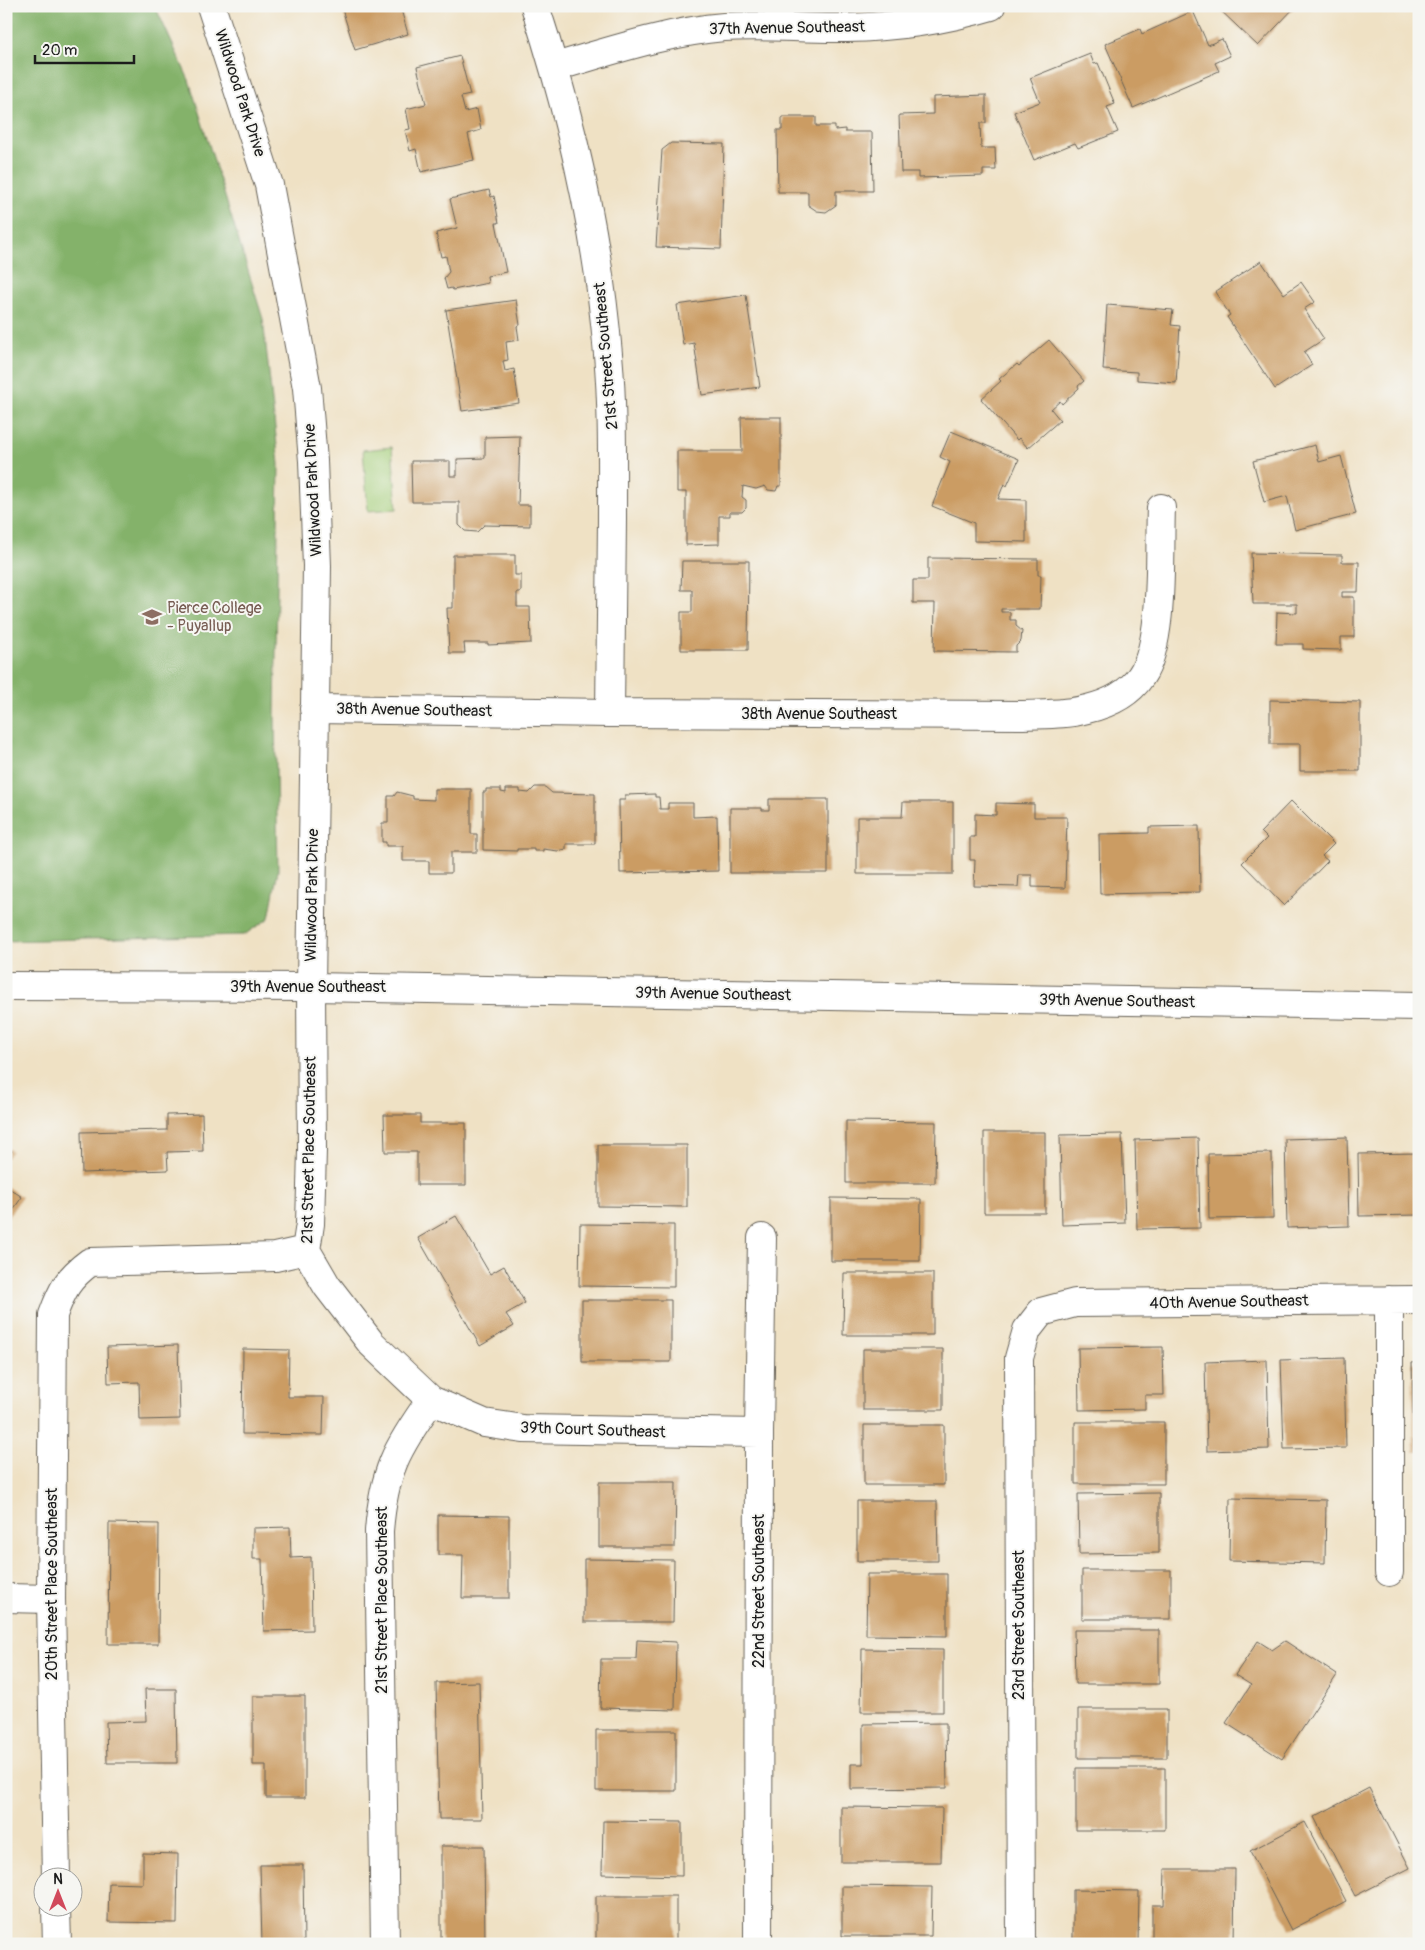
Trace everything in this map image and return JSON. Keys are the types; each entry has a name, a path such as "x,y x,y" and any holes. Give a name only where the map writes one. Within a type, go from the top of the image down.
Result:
{"street":[{"name":"Wildwood Park Drive","path":"211,6 269,185 307,388 317,566 311,987"},
{"name":"21st Street Southeast","path":"535,6 555,67 574,138 589,210 608,354 613,427 610,713"},
{"name":"37th Avenue Southeast","path":"555,67 663,35 698,29 727,27 887,26 929,21 992,6"},
{"name":"38th Avenue Southeast","path":"314,709 1023,715 1069,712 1110,701 1134,684 1142,674 1150,656 1157,616 1161,508"},
{"name":"39th Avenue Southeast","path":"6,986 311,987 1419,1006"},
{"name":"21st Street Place Southeast","path":"311,987 312,1150 310,1224 306,1250 327,1286 371,1343 431,1400 406,1436 390,1467 381,1507 379,1531 385,1944"},
{"name":"22nd Street Southeast","path":"758,1944 759,1433 762,1238"},
{"name":"20th Street Place Southeast","path":"56,1868 51,1599 53,1315 61,1291 75,1273 90,1262 275,1257 306,1250"},
{"path":"1389,1300 1389,1572"},
{"name":"40th Avenue Southeast","path":"1041,1312 1075,1303 1419,1300"},
{"name":"23rd Street Southeast","path":"1021,1944 1018,1358 1027,1330 1041,1312"},
{"name":"39th Court Southeast","path":"431,1400 484,1423 523,1430 759,1433"},
{"path":"6,1598 51,1599"},
{"path":"56,1918 57,1944"}],"green space":[{"name":"Pierce College - Puyallup","path":"6,6 155,6 189,80 263,319 279,464 275,717 278,870 269,918 244,935 6,941"},
{"path":"392,447 397,509 368,511 363,450"}],"building":[{"path":"341,6 400,6 408,34 355,50"},
{"path":"1216,6 1296,6 1258,46"},
{"path":"1193,11 1208,45 1222,39 1230,56 1215,63 1219,71 1133,108 1105,44 1140,29 1142,34"},
{"path":"1090,54 1094,64 1098,63 1115,104 1107,107 1118,132 1078,148 1075,143 1034,160 1014,112 1040,102 1030,78"},
{"path":"460,56 470,95 461,97 465,112 477,109 481,130 468,134 474,160 421,172 416,149 410,151 405,130 410,129 406,109 426,104 417,67"},
{"path":"986,95 986,123 980,123 981,148 995,148 996,170 983,170 983,176 918,178 918,172 901,172 899,115 933,114 933,97"},
{"path":"782,117 816,117 816,126 835,126 835,130 845,129 845,132 872,132 873,191 836,191 836,205 826,212 817,211 808,205 808,192 778,192 777,130 782,130"},
{"path":"671,143 724,144 721,249 656,247 662,150"},
{"path":"489,190 491,197 494,196 499,223 496,223 506,272 487,276 488,283 453,290 452,288 447,289 444,278 449,272 446,256 441,257 436,233 457,228 450,199"},
{"path":"1261,261 1284,294 1301,282 1315,302 1304,309 1324,339 1304,352 1312,365 1275,389 1227,317 1230,315 1215,292"},
{"path":"746,295 760,387 702,395 694,343 683,345 677,305"},
{"path":"516,300 520,325 517,326 519,340 506,342 508,360 503,361 505,371 514,369 519,403 462,411 446,310"},
{"path":"1107,305 1173,310 1171,325 1180,326 1176,383 1137,380 1137,372 1103,370"},
{"path":"1049,340 1084,381 1062,404 1060,401 1051,409 1060,420 1028,448 1019,438 1017,440 981,399 1001,381 999,379 1017,364 1019,366"},
{"path":"741,417 781,417 781,486 778,486 776,491 768,490 765,486 756,489 743,486 742,497 746,500 746,508 742,512 730,512 730,516 719,516 719,544 686,545 686,492 677,492 677,451 742,451"},
{"path":"951,431 1019,459 1007,486 1004,484 998,499 1026,500 1026,542 974,541 974,523 932,506 950,462 940,457"},
{"path":"520,436 518,505 530,505 530,526 484,525 477,532 465,531 459,525 459,502 412,502 411,461 450,461 450,476 457,476 457,459 485,458 485,437"},
{"path":"1315,445 1319,462 1341,456 1356,514 1295,530 1287,496 1264,502 1253,461"},
{"path":"1251,553 1342,555 1342,562 1359,562 1358,592 1342,592 1342,597 1354,597 1354,637 1341,637 1341,650 1303,649 1303,644 1276,644 1277,612 1297,613 1297,604 1253,604"},
{"path":"453,555 515,555 515,575 521,575 521,592 517,592 517,607 530,607 531,643 488,645 488,643 464,643 465,653 449,653 447,608 453,608"},
{"path":"928,558 1038,559 1038,575 1041,575 1040,609 1001,609 1001,612 1010,612 1010,620 1016,620 1016,626 1022,631 1021,641 1016,646 1016,652 934,651 935,603 913,603 913,580 928,580"},
{"path":"682,561 749,561 748,650 681,650 681,612 692,612 692,590 681,590"},
{"path":"1270,700 1360,702 1360,771 1300,771 1300,744 1270,744"},
{"path":"535,787 545,787 552,793 595,794 595,844 566,844 566,849 558,851 543,849 543,851 534,851 534,849 517,849 517,851 483,850 483,792 486,792 486,789 501,789 501,792 506,793 506,789 520,789 520,792 529,793"},
{"path":"434,789 471,789 471,834 477,834 477,852 451,852 451,873 429,873 429,861 403,861 403,846 386,846 386,842 382,842 382,823 388,823 388,796 394,796 397,792 413,796 413,799 434,800"},
{"path":"655,794 655,797 659,797 660,809 668,809 668,803 693,803 693,817 717,816 718,871 620,873 619,800 625,800 625,795"},
{"path":"769,799 828,799 828,873 730,873 730,808 762,808 762,810 769,810"},
{"path":"1291,801 1334,844 1322,856 1328,861 1284,906 1242,863 1267,838 1261,832"},
{"path":"903,802 953,802 953,874 857,874 857,817 902,817"},
{"path":"996,803 1034,804 1034,817 1067,817 1065,888 1032,887 1032,875 1019,875 1018,887 974,886 975,860 970,860 970,837 975,837 975,814 996,815"},
{"path":"1199,826 1200,892 1100,894 1099,834 1149,833 1149,827"},
{"path":"202,1114 203,1151 167,1152 168,1170 82,1173 81,1132 167,1130 167,1115"},
{"path":"384,1115 420,1115 420,1123 466,1123 466,1185 417,1185 417,1152 385,1152"},
{"path":"846,1121 936,1122 935,1183 846,1183"},
{"path":"984,1132 1045,1132 1045,1213 984,1213"},
{"path":"1122,1134 1125,1223 1062,1225 1060,1135"},
{"path":"1347,1137 1349,1226 1287,1228 1285,1139"},
{"path":"1198,1138 1200,1228 1137,1229 1135,1140"},
{"path":"598,1145 687,1145 687,1207 598,1206"},
{"path":"6,1147 12,1151 6,1159"},
{"path":"1272,1153 1273,1218 1209,1219 1208,1154"},
{"path":"1419,1153 1419,1215 1359,1216 1358,1154"},
{"path":"6,1186 22,1197 6,1220"},
{"path":"831,1198 921,1199 920,1261 831,1261"},
{"path":"456,1216 490,1274 504,1266 525,1303 506,1314 514,1326 480,1346 418,1238"},
{"path":"580,1224 674,1225 674,1287 579,1286"},
{"path":"844,1273 933,1273 933,1335 843,1335"},
{"path":"582,1300 671,1300 671,1362 582,1362"},
{"path":"178,1345 180,1419 140,1420 139,1382 108,1383 107,1347"},
{"path":"1163,1347 1164,1395 1145,1395 1145,1409 1079,1410 1078,1348"},
{"path":"243,1349 289,1350 288,1397 324,1397 323,1435 242,1434"},
{"path":"863,1349 943,1349 943,1410 863,1410"},
{"path":"1344,1358 1346,1448 1284,1449 1281,1360"},
{"path":"1267,1360 1269,1449 1207,1451 1205,1362"},
{"path":"1419,1362 1419,1452 1414,1452 1412,1363"},
{"path":"1075,1422 1164,1422 1164,1484 1075,1484"},
{"path":"864,1425 944,1425 944,1485 864,1485"},
{"path":"599,1482 676,1482 675,1547 599,1547"},
{"path":"1159,1493 1159,1553 1079,1554 1078,1494"},
{"path":"1230,1498 1326,1500 1325,1563 1229,1561"},
{"path":"857,1501 937,1501 938,1561 857,1561"},
{"path":"438,1515 509,1516 509,1598 462,1598 463,1555 438,1555"},
{"path":"109,1523 159,1524 158,1644 108,1644"},
{"path":"290,1527 291,1558 311,1557 312,1630 264,1631 262,1559 253,1559 253,1528"},
{"path":"584,1559 674,1560 673,1622 584,1622"},
{"path":"1082,1570 1171,1570 1171,1619 1082,1619"},
{"path":"867,1574 947,1574 947,1636 866,1635"},
{"path":"1074,1630 1159,1630 1159,1684 1075,1684"},
{"path":"637,1640 676,1642 675,1710 600,1708 601,1659 636,1659"},
{"path":"1258,1641 1272,1650 1285,1641 1337,1675 1282,1759 1226,1723 1251,1685 1235,1675"},
{"path":"862,1649 943,1650 943,1712 861,1712"},
{"path":"479,1682 482,1819 439,1819 436,1683"},
{"path":"145,1689 176,1689 177,1763 107,1763 106,1722 146,1721"},
{"path":"253,1696 305,1696 305,1798 266,1798 266,1765 253,1765"},
{"path":"1078,1709 1167,1709 1167,1758 1078,1758"},
{"path":"946,1723 947,1788 851,1789 851,1764 863,1764 863,1724"},
{"path":"596,1730 676,1730 676,1791 596,1791"},
{"path":"1076,1768 1165,1768 1165,1830 1076,1830"},
{"path":"1369,1788 1410,1868 1355,1896 1314,1817"},
{"path":"841,1807 942,1808 941,1862 841,1862"},
{"path":"603,1821 682,1822 682,1876 602,1874"},
{"path":"1305,1822 1346,1901 1291,1930 1250,1851"},
{"path":"441,1846 484,1846 485,1944 441,1944"},
{"path":"143,1853 178,1854 177,1923 108,1922 109,1883 143,1884"},
{"path":"260,1865 303,1865 304,1944 262,1944"},
{"path":"1165,1869 1235,1869 1234,1944 1152,1944 1152,1905 1164,1905"},
{"path":"842,1886 932,1887 931,1936 842,1936"},
{"path":"1073,1890 1139,1891 1138,1944 1073,1944"},
{"path":"596,1896 676,1896 676,1944 596,1944"}],"place":[{"name":"Pierce College - Puyallup","path":"152,617"}]}
